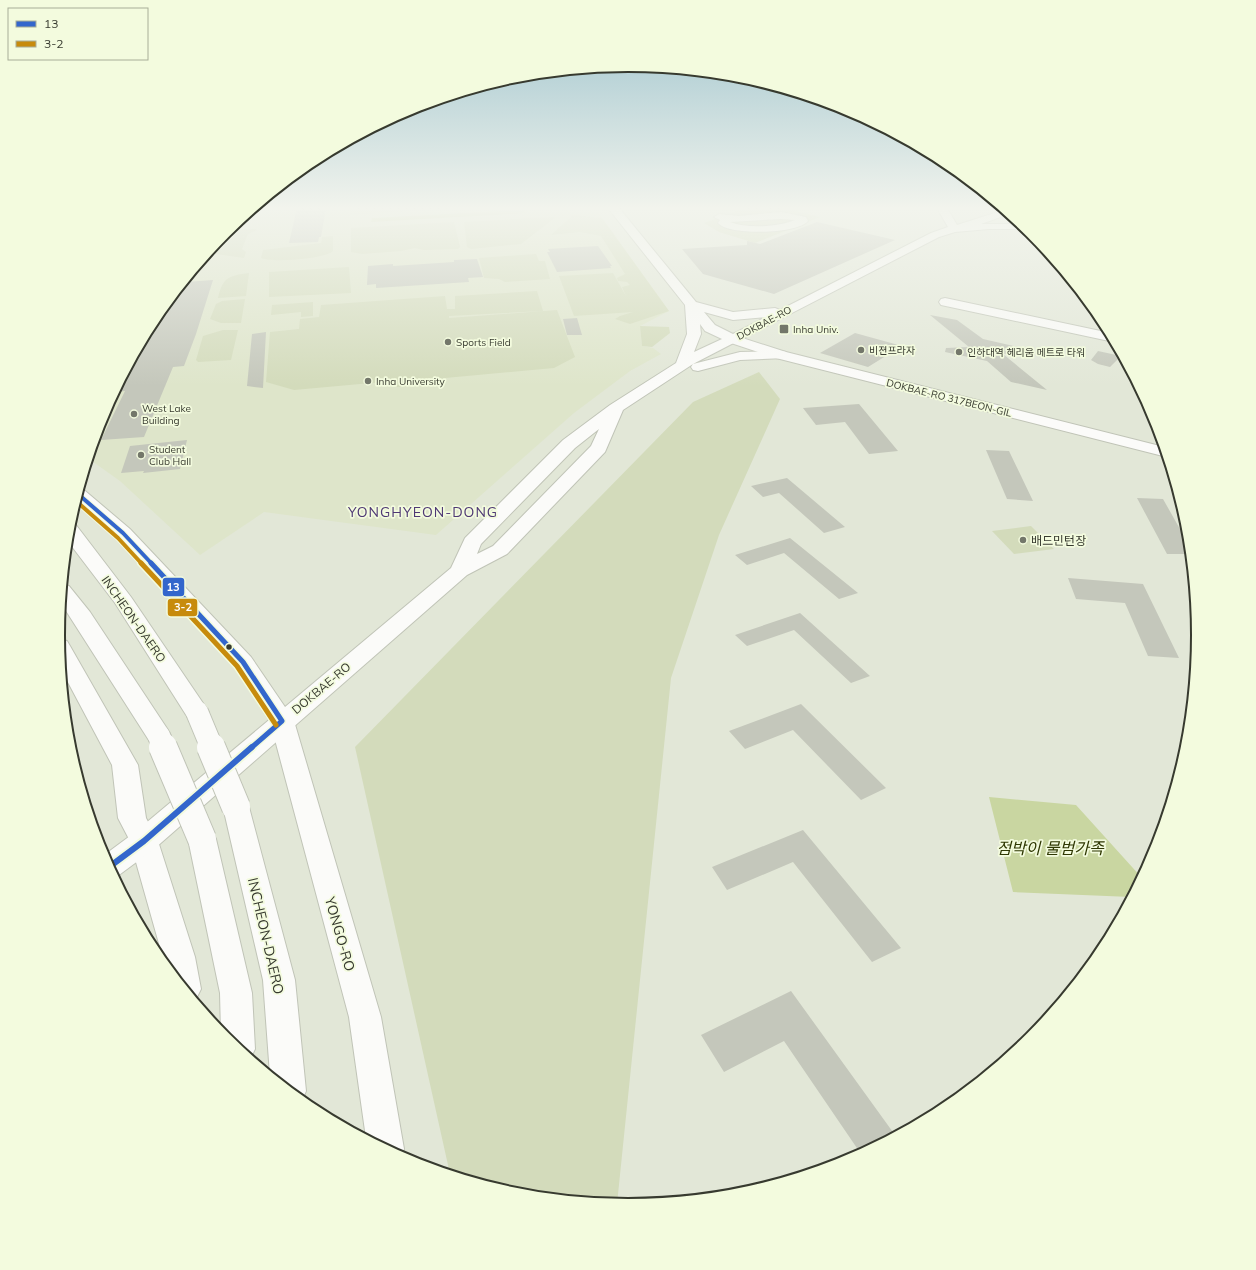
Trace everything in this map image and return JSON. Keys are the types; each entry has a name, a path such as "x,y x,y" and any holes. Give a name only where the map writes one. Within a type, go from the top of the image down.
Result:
{"main road":[{"name":"DOKBAE-RO 317BEON-GIL","path":"661,267 710,328 753,348 1160,451"},
{"name":"DOKBAE-RO","path":"460,571 472,542 569,444 616,408 682,365 733,340 871,267"},
{"path":"945,302 1105,337"},
{"path":"682,365 694,334 692,306 733,316 788,310"},
{"path":"664,377 740,356 781,355"},
{"name":"DOKBAE-RO","path":"114,863 144,841 282,721 460,571 500,550 599,448 616,408"},
{"name":"YONGO-RO","path":"82,498 123,533 243,662 282,721 344,947 365,1017 385,1143"},
{"name":"INCHEON-DAERO","path":"74,537 124,601 197,712 236,807 279,980 288,1084"},
{"path":"66,596 82,617 159,736 202,839 236,993 238,1040"},
{"path":"66,658 125,765 132,818 144,841 179,957 183,981"}],"shaded area":[{"name":"Inha University","path":"202,267 638,267 669,311 640,326 642,346 653,348 661,354 630,371 574,413 436,535 264,512 200,555 120,481 93,462 108,420 140,353 181,292"},
{"path":"349,267 351,293 269,297 269,272"},
{"path":"481,267 547,267 550,279 505,282 499,279 484,278"},
{"path":"621,267 637,267 669,311 630,324 615,319 633,312 574,316 559,276 613,273 626,296 622,287 630,285 627,282 618,281 617,278 625,274"},
{"path":"249,273 246,296 218,298 224,282 236,275"},
{"name":"Sports Field","path":"537,291 543,311 449,316 449,318 557,310 575,357 554,368 445,378 444,383 397,387 393,381 294,390 266,382 270,332 299,329 300,319 319,317 321,305 445,296 447,309 455,309 455,296"},
{"path":"245,299 241,323 221,323 210,319 216,304 222,301"},
{"path":"313,302 313,316 301,317 301,312 271,315 272,305"},
{"path":"640,326 669,327 670,333 652,347 642,346"},
{"path":"223,330 238,330 231,360 198,362 196,360 203,336"},
{"path":"759,372 780,399 719,535 671,678 618,1198 591,1197 555,1193 482,1179 449,1169 355,747 693,402"},
{"name":"배드민턴장","path":"1031,526 1054,549 1014,554 992,531"}],"water":[{"name":"점박이 물범가족","path":"989,797 1076,805 1138,873 1126,897 1013,892"}],"building":[{"path":"368,267 480,267 483,277 468,278 469,282 376,288 376,284 367,285"},
{"path":"555,267 611,268 557,272"},
{"path":"697,267 834,267 774,294 703,274"},
{"path":"213,280 184,366 173,367 144,437 101,440 125,391 121,391 123,386 140,353 160,322 190,282"},
{"name":"인하대역 헤리움 메트로 타워","path":"930,315 957,320 983,339 1027,349 1027,352 1003,354 1047,390 1011,382 987,361 945,352 946,348 969,347"},
{"path":"577,318 582,335 567,335 563,319"},
{"path":"266,332 263,388 247,386 252,334"},
{"name":"비젼프라자","path":"855,333 902,346 868,367 820,353"},
{"path":"1098,351 1117,355 1118,359 1110,367 1098,364 1091,360"},
{"path":"859,404 898,451 869,454 845,422 816,425 803,408"},
{"name":"Student Club Hall","path":"187,440 180,469 143,473 144,471 121,473 130,446"},
{"path":"986,450 1009,451 1033,501 1007,499"},
{"path":"787,478 845,527 824,533 779,493 763,497 751,486"},
{"path":"1137,498 1163,499 1181,531 1185,554 1167,554"},
{"path":"790,538 858,593 839,599 784,553 747,565 735,555"},
{"path":"1068,578 1143,584 1179,658 1148,656 1125,603 1076,599"},
{"path":"800,613 870,676 851,683 794,630 747,646 735,635"},
{"path":"801,704 886,788 861,800 793,730 745,749 729,731"},
{"path":"803,830 901,948 872,962 793,862 727,890 712,867"},
{"path":"791,991 893,1132 857,1149 784,1041 724,1072 701,1035"}],"transit line":[{"name":"13","path":"82,498 123,533 243,662 282,721 144,841 114,863"},
{"name":"3-2","path":"80,505 118,538 237,666 276,725"}],"place":[{"name":"Inha Univ.","path":"784,329"},
{"name":"Sports Field","path":"448,342"},
{"name":"비젼프라자","path":"861,350"},
{"name":"인하대역 헤리움 메트로 타워","path":"959,352"},
{"name":"Inha University","path":"368,381"},
{"name":"West Lake Building","path":"134,414"},
{"name":"Student Club Hall","path":"141,455"},
{"name":"배드민턴장","path":"1023,540"}],"district":[{"name":"YONGHYEON-DONG","path":"423,512"}]}
